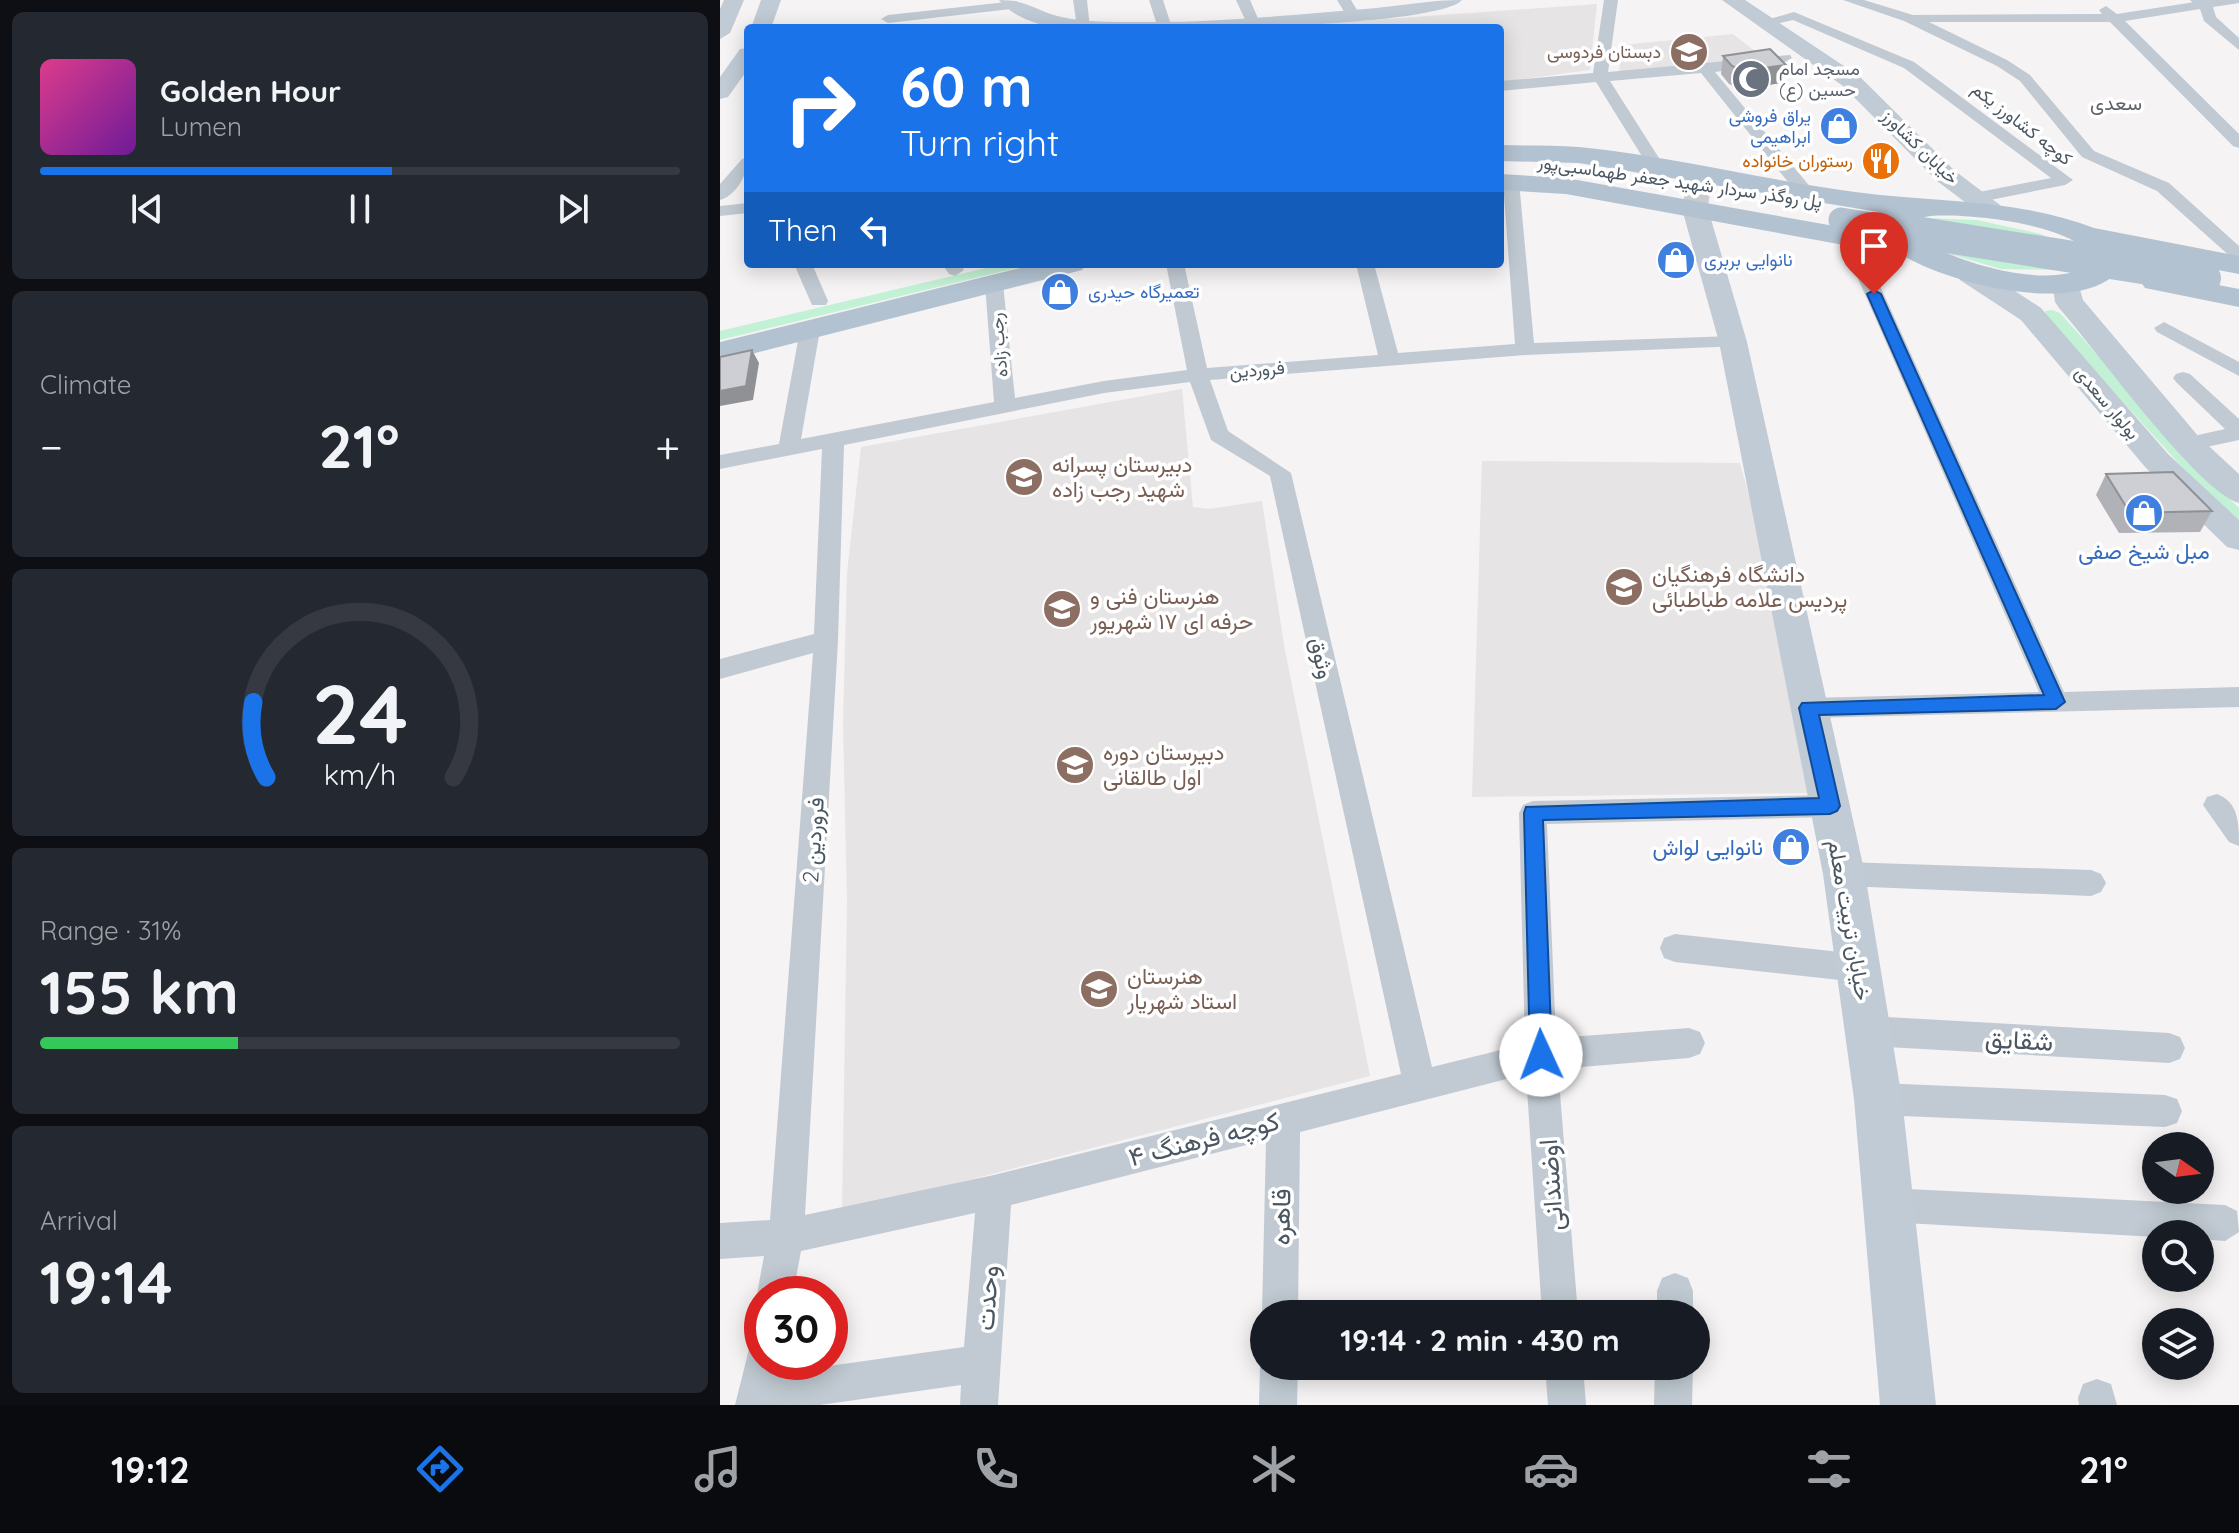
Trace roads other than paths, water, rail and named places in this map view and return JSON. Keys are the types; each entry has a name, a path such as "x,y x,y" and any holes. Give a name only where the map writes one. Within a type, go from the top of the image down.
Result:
{"main road":[{"path":"721,31 734,0"},
{"path":"762,24 771,0"},
{"path":"1243,24 1349,8 1448,1"},
{"path":"1012,2 1032,14 1072,24"},
{"name":"خیابان کشاورز","path":"1722,4 1767,22 1865,92 1946,176 1977,199"},
{"name":"خیابان کشاورز","path":"1722,4 1785,58 1835,95 1881,143"},
{"path":"720,92 744,59"},
{"path":"1504,153 1579,155 1806,193 1912,249 1970,274 2018,282 2078,279 2165,283 2239,298"},
{"path":"1504,174 1695,209 1847,216 1928,202 1977,199 2098,242 2110,255 2107,266 2078,279"},
{"name":"پل روگذر سردار شهید جعفر طهماسبی‌پور","path":"1504,174 1600,180 2205,272 2239,274"},
{"path":"1912,249 1891,231 1892,220 1898,213 1928,202"},
{"name":"خیابان تربیت معلم","path":"1695,209 1733,342 1844,874 1878,1099 1908,1405"},
{"path":"2083,235 2239,265"},
{"path":"2162,251 2148,255 2144,262 2165,283"},
{"path":"720,352 814,315 970,270 1004,268"},
{"path":"720,326 814,315 970,270"},
{"name":"پل روگذر سردار شهید جعفر طهماسبی‌پور","path":"2205,272 2239,285"},
{"name":"بولوار سعدی","path":"1970,274 2031,314 2157,461 2239,539"},
{"name":"بولوار سعدی","path":"2078,279 2069,302 2188,444 2239,492"},
{"path":"2031,314 2035,303 2042,300 2054,301 2077,311"}],"street":[{"path":"1080,0 1084,24"},
{"path":"1156,0 1164,24"},
{"path":"1243,0 1253,23"},
{"path":"1611,0 1600,77 1656,166"},
{"path":"1850,0 1909,18 2002,63 2025,78 2088,154 2163,187 2239,255"},
{"path":"2001,0 2023,19"},
{"path":"2092,0 2116,18 2239,143"},
{"path":"1909,18 2116,18 2235,0"},
{"path":"888,19 1012,2"},
{"path":"2203,3 2230,18"},
{"path":"2203,3 2209,18 2239,46"},
{"name":"کوچه کشاورز یکم","path":"1767,22 1794,16 1920,72 2065,181 1997,191 1977,199"},
{"path":"1504,86 1588,76 1705,69 1785,58"},
{"path":"1705,69 1806,193"},
{"path":"720,195 744,167"},
{"path":"1504,182 1525,349"},
{"path":"720,211 744,208"},
{"path":"1847,216 2056,702"},
{"path":"789,449 814,315 804,268"},
{"name":"وثوق","path":"1176,268 1198,375 1219,435 1280,473 1420,1085"},
{"path":"1366,268 1389,358"},
{"name":"رجب زاده","path":"970,270 1005,406"},
{"path":"2164,328 2239,370"},
{"name":"فروردین","path":"720,462 1104,387 1198,375 1525,349 1733,342"},
{"path":"2183,378 2239,432"},
{"path":"2188,444 2239,432"},
{"name":"فروردین 2","path":"778,1276 786,1237 826,640 833,442"},
{"path":"720,669 826,640"},
{"path":"1809,708 2239,697"},
{"path":"2217,805 2239,834"},
{"name":"اوضندانی","path":"1559,1300 1541,1055 1533,813 1830,806"},
{"path":"1844,874 2091,883"},
{"path":"1675,948 1858,968"},
{"name":"شقایق","path":"1869,1031 2169,1048"},
{"name":"کوچه فرهنگ ۴","path":"720,1241 786,1237 994,1192 1541,1055 1689,1043"},
{"path":"1878,1099 2165,1111"},
{"name":"قاهره","path":"1280,1300 1283,1119"},
{"name":"وحدت","path":"979,1405 994,1192"},
{"path":"1888,1205 2225,1223"},
{"path":"757,1387 983,1363"},
{"path":"1278,1405 1279,1380"},
{"path":"1565,1380 1567,1405"},
{"path":"1673,1405 1674,1380"}],"tunnel":[{"path":"1695,209 1700,174"}],"place":[{"name":"دبستان فردوسی","path":"1689,52"},
{"name":"مسجد امام حسین (ع)","path":"1751,79"},
{"name":"یراق فروشی ابراهیمی","path":"1839,126"},
{"name":"رستوران خانواده","path":"1881,161"},
{"name":"نانوایی بربری","path":"1676,260"},
{"name":"تعمیرگاه حیدری","path":"1060,292"},
{"name":"دبیرستان پسرانه شهید رجب زاده","path":"1024,477"},
{"name":"مبل شیخ صفی","path":"2144,513"},
{"name":"دانشگاه فرهنگیان پردیس علامه طباطبائی","path":"1624,587"},
{"name":"هنرستان فنی و حرفه ای ۱۷ شهریور","path":"1062,609"},
{"name":"دبیرستان دوره اول طالقانی","path":"1075,765"},
{"name":"نانوایی لواش","path":"1791,847"},
{"name":"هنرستان استاد شهریار","path":"1099,989"}],"district":[{"name":"سعدی","path":"2116,103"}]}
